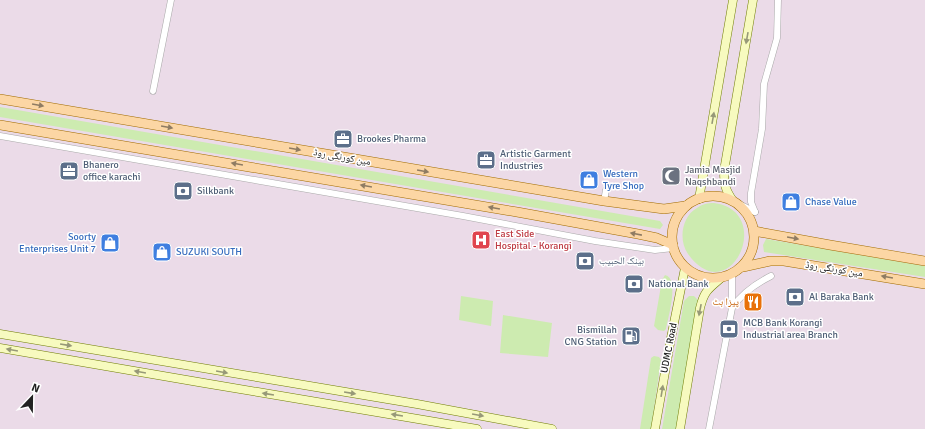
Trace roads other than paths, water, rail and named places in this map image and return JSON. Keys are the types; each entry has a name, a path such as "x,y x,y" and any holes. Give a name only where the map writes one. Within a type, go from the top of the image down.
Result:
{"main road":[{"name":"مین کورنگی روڈ","path":"0,99 604,201 664,209 685,206"},
{"path":"0,124 638,234 656,238 673,247"},
{"path":"706,196 718,196 739,204 749,215 754,231 755,242 751,256 743,267 720,279 707,279 696,275 685,268 673,247 672,231 677,218 685,206 699,199 706,196"},
{"path":"754,231 925,261"},
{"name":"مین کورنگی روڈ","path":"743,267 770,261 784,261 925,284"}],"street":[{"path":"153,91 170,0"},
{"path":"699,199 733,0"},
{"path":"753,0 724,171 724,182 726,190 733,201 755,212 751,202 751,193 762,129 764,84 777,38 778,0"},
{"path":"0,136 514,225 629,247 655,250 673,247"},
{"path":"604,201 606,190"},
{"path":"514,225 517,212"},
{"name":"UDMC Road","path":"655,429 685,268"},
{"path":"710,429 732,308 732,274"},
{"path":"732,308 738,299 750,288 771,276"},
{"path":"680,429 703,295 720,279"},
{"path":"0,334 417,404 552,429"},
{"path":"39,354 41,341"},
{"path":"0,348 476,429"},
{"path":"125,370 128,355"},
{"path":"204,383 207,369"},
{"path":"325,404 328,390"},
{"path":"414,418 417,404"}],"place":[{"name":"Brookes Pharma","path":"343,139"},
{"name":"Artistic Garment Industries","path":"486,160"},
{"name":"Bhanero office karachi","path":"69,171"},
{"name":"Jamia Masjid Naqshbandi","path":"671,176"},
{"name":"Western Tyre Shop","path":"589,180"},
{"name":"Silkbank","path":"183,191"},
{"name":"Chase Value","path":"791,202"},
{"name":"East Side Hospital - Korangi","path":"481,240"},
{"name":"Soorty Enterprises Unit 7","path":"110,243"},
{"name":"SUZUKI SOUTH","path":"162,252"},
{"name":"بينک الحبيب","path":"585,261"},
{"name":"National Bank","path":"634,284"},
{"name":"Al Baraka Bank","path":"795,297"},
{"name":"پیزا ہٹ","path":"753,302"},
{"name":"MCB Bank Korangi Industrial area Branch","path":"729,329"},
{"name":"Bismillah CNG Station","path":"631,336"}]}
